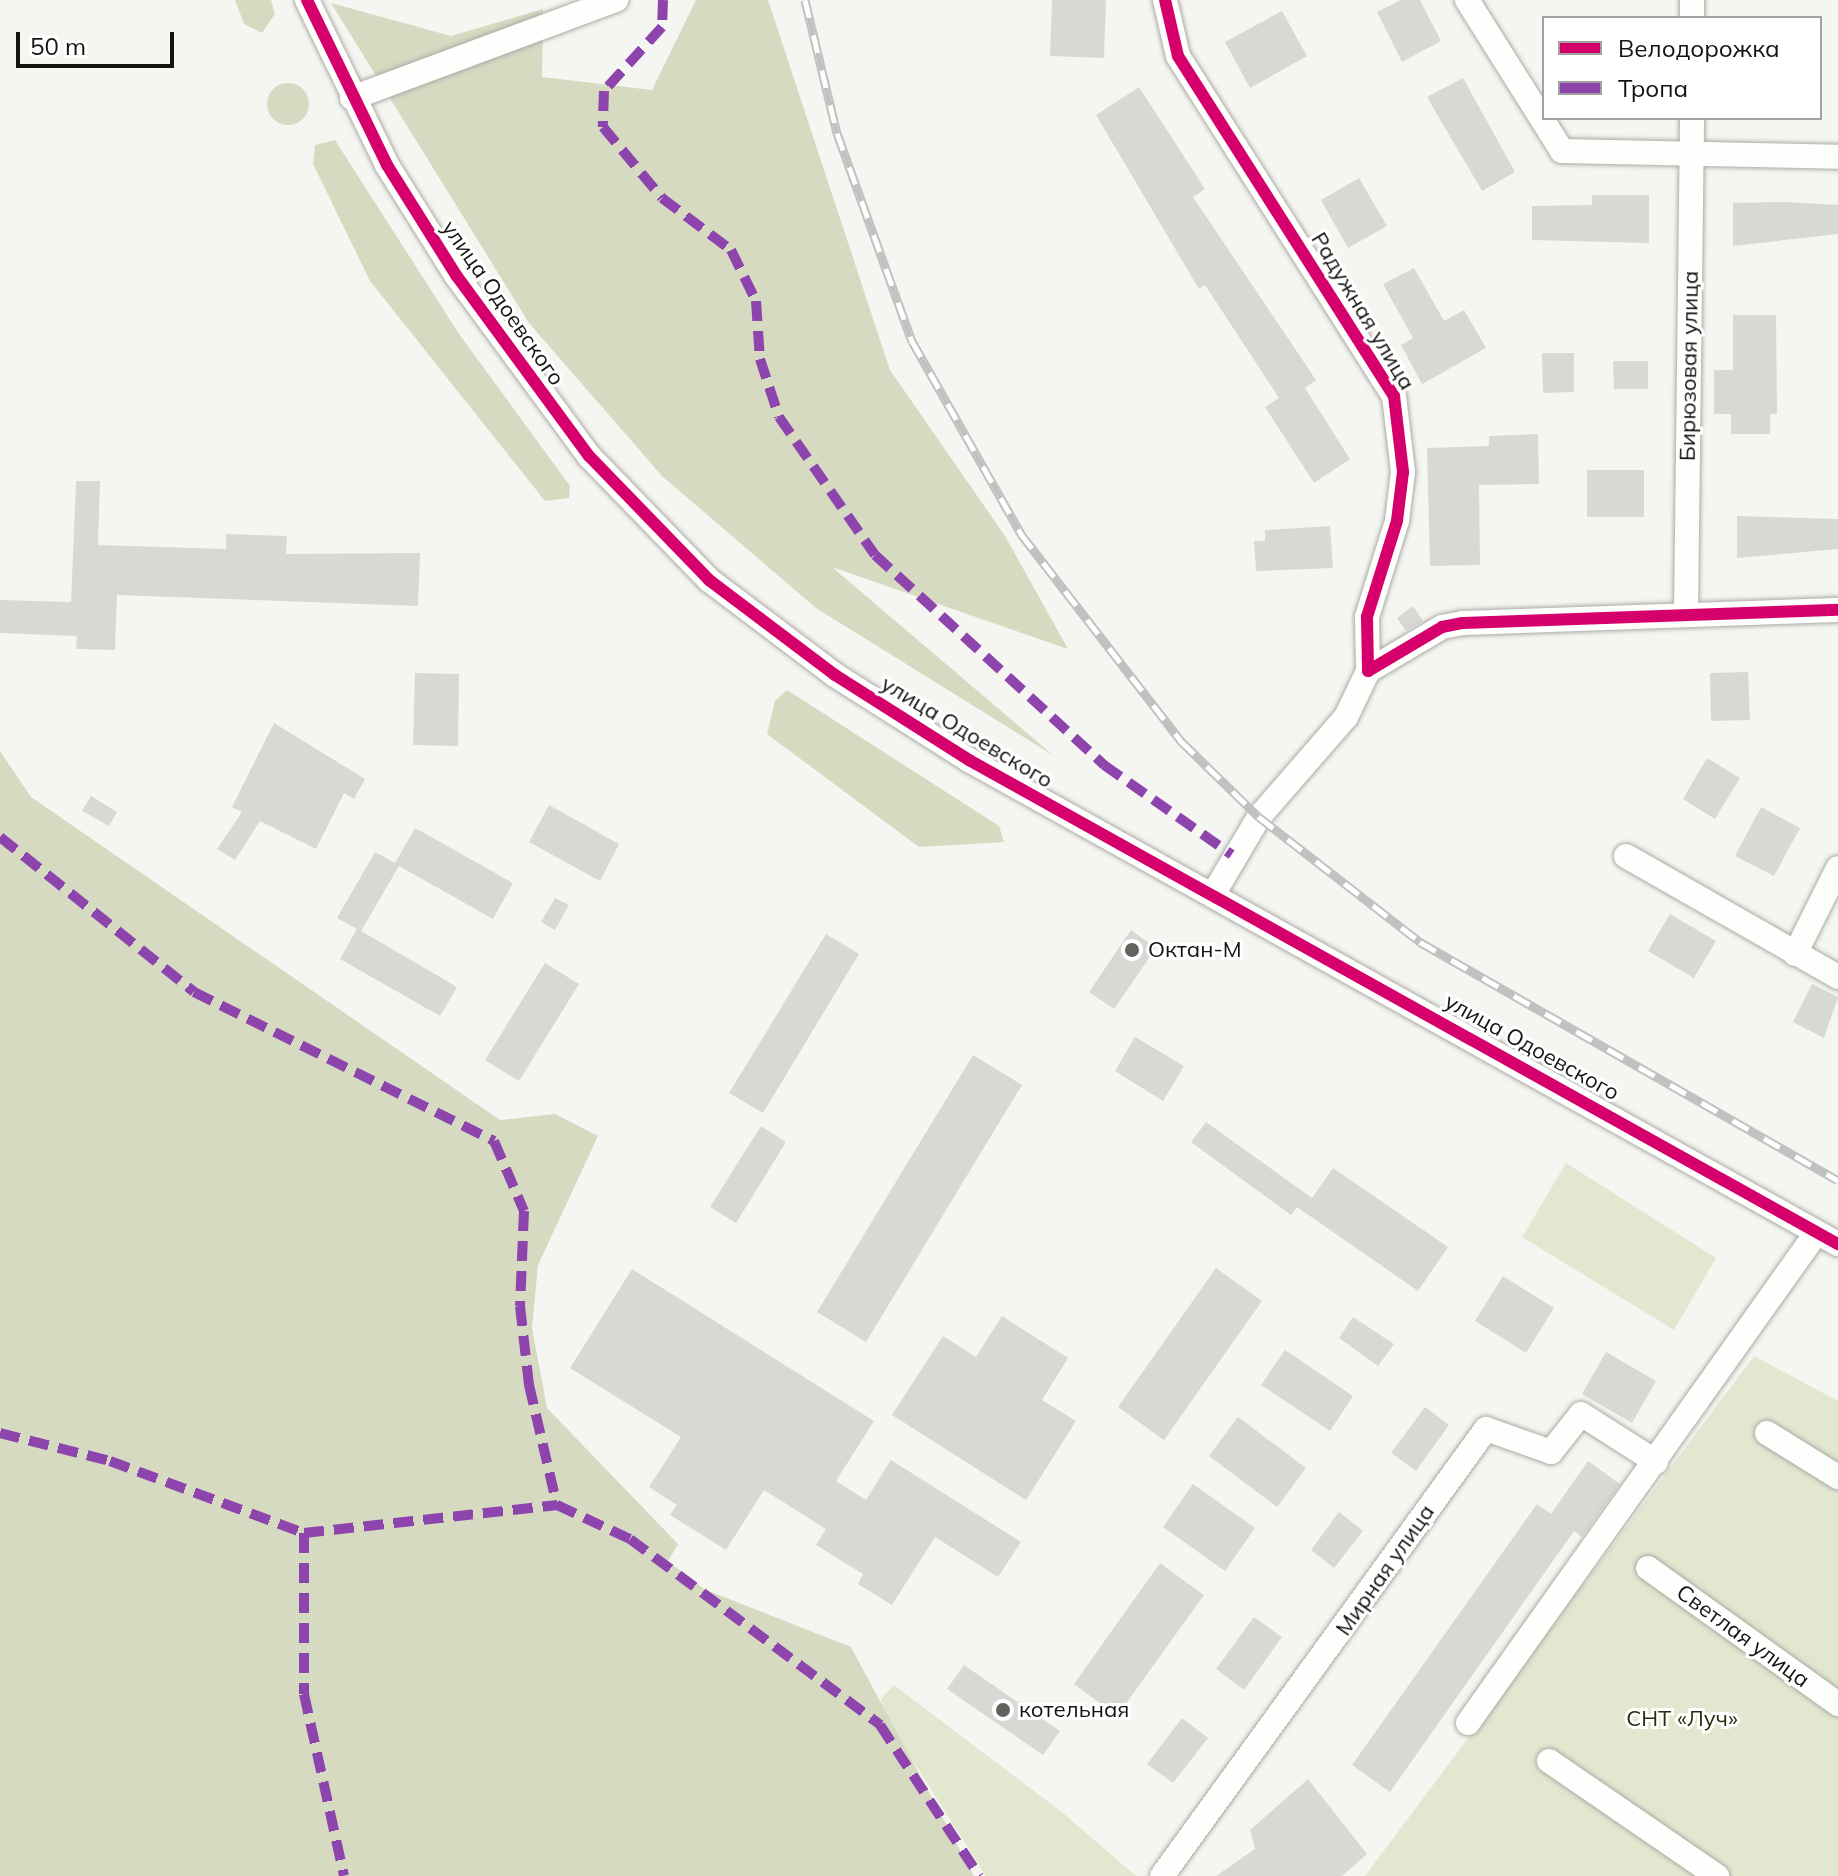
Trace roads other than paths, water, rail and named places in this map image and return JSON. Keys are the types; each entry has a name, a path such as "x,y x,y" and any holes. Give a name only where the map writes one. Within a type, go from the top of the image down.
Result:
{"street":[{"name":"улица Одоевского","path":"307,0 352,98 394,177 521,368 589,456 709,580 835,675 969,760 1214,893 1827,1238"},
{"path":"352,98 616,0"},
{"name":"Радужная улица","path":"1165,0 1178,56 1394,396 1403,472 1397,521 1367,617 1368,671"},
{"path":"1467,0 1542,119"},
{"path":"1542,120 1562,151 1691,157 1838,157"},
{"name":"Бирюзовая улица","path":"1686,613 1692,120"},
{"path":"1214,893 1232,855 1346,717 1368,671 1442,627 1686,613 1838,610"},
{"path":"1626,856 1838,977"},
{"path":"1795,954 1838,868"},
{"path":"1468,1723 1656,1462 1827,1238"},
{"name":"Мирная улица","path":"1162,1876 1486,1429 1551,1452 1581,1414 1656,1462"},
{"path":"1767,1433 1838,1477"},
{"name":"Светлая улица","path":"1648,1568 1838,1704"},
{"path":"1549,1761 1717,1876"}],"railway":[{"path":"805,0 837,133 912,341 1021,534 1181,741 1259,817 1420,942 1838,1180"}],"place":[{"name":"Октан-М","path":"1132,950"},
{"name":"котельная","path":"1003,1710"}],"park label":[{"name":"СНТ «Луч»","path":"1682,1719"}]}
